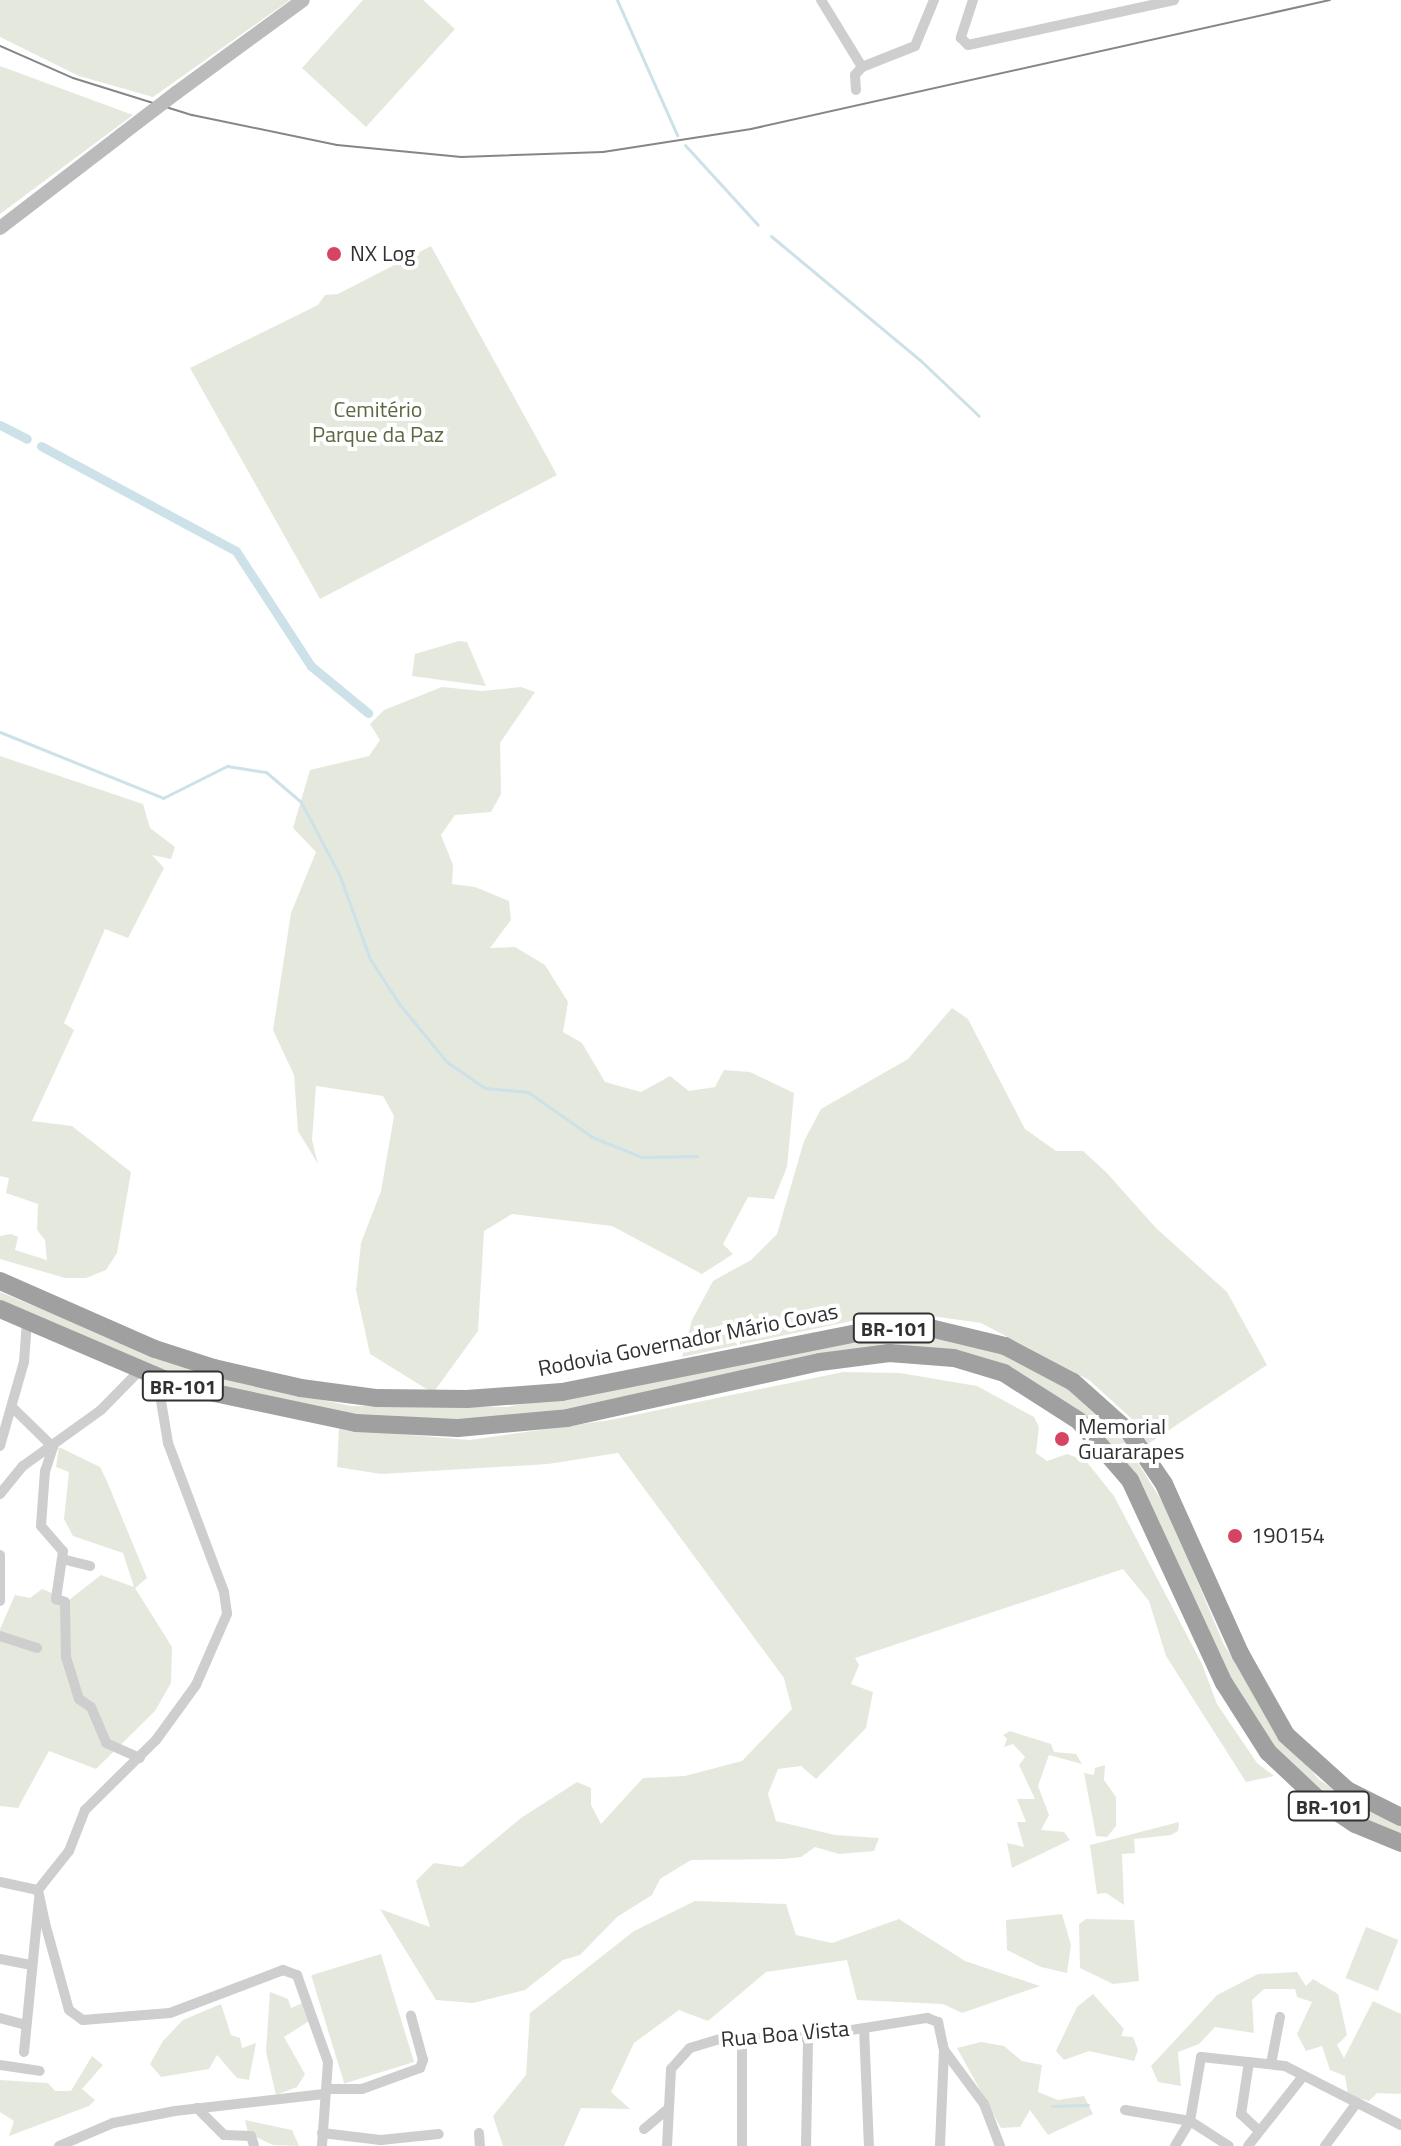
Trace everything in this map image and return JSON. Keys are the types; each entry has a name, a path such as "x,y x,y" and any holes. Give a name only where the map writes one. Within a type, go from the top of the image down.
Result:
{"highway":[{"name":"Rodovia Governador Mário Covas","path":"0,1281 155,1349 214,1368 301,1388 377,1398 467,1399 562,1392 876,1329 930,1328 1005,1346 1073,1382 1129,1432 1164,1484 1241,1655 1286,1735 1347,1790 1401,1817"},
{"name":"BR-101","path":"0,1309 149,1374 320,1419 458,1428 567,1418 820,1362 889,1353 954,1358 1004,1373 1079,1421 1130,1480 1224,1683 1268,1752 1319,1800 1355,1824 1401,1843"}],"main road":[{"path":"0,228 303,0"}],"street":[{"path":"821,0 862,67"},
{"path":"856,90 855,75 862,67 910,51 922,38 934,0"},
{"path":"973,0 962,42 976,45 1141,4 1174,0"},
{"path":"0,1446 13,1408 27,1321"},
{"path":"0,1494 23,1466 149,1374 168,1443 224,1592 227,1614 196,1685 140,1758 85,1810 69,1851 39,1894 23,2024 24,2052"},
{"path":"13,1408 53,1447"},
{"path":"53,1447 45,1471 41,1526 62,1548 56,1599 65,1602 66,1657 79,1699 91,1707 106,1743 140,1758"},
{"path":"0,1555 0,1601"},
{"path":"62,1559 90,1566"},
{"path":"0,1636 37,1648"},
{"path":"0,1882 39,1894"},
{"path":"39,1894 69,2010 80,2019 170,2013 290,1971 307,1991 327,2056 322,2146"},
{"path":"0,1959 30,1965"},
{"path":"59,2146 113,2123 197,2108 362,2089 420,2068 423,2060 411,2016"},
{"path":"1271,2064 1280,2017"},
{"path":"0,2018 23,2024"},
{"name":"Rua Boa Vista","path":"667,2146 667,2110 677,2057 701,2043 742,2037 808,2037 927,2018 938,2022 944,2050"},
{"path":"864,2028 869,2146"},
{"path":"742,2037 742,2146"},
{"path":"806,2146 808,2037"},
{"path":"940,2146 944,2050"},
{"path":"944,2050 984,2104 1000,2146"},
{"path":"1175,2146 1190,2121 1199,2058 1271,2064 1303,2076 1401,2125"},
{"path":"1249,2062 1241,2114 1259,2131"},
{"path":"0,2065 40,2071"},
{"path":"1248,2146 1303,2076"},
{"path":"1325,2146 1356,2104"},
{"path":"197,2108 224,2135 251,2136 254,2146"},
{"path":"644,2129 667,2110"},
{"path":"1125,2110 1190,2121 1229,2146"},
{"path":"322,2133 381,2140 439,2134"},
{"path":"479,2133 480,2146"}],"green space":[{"path":"0,0 290,0 153,97 79,76 0,37"},
{"path":"363,0 423,0 455,29 366,127 302,68"},
{"path":"0,66 133,115 0,214"},
{"name":"Cemitério Parque da Paz","path":"431,246 557,475 320,599 190,368 318,305 325,295 338,294"},
{"path":"459,641 467,642 486,686 412,676 415,654"},
{"path":"442,687 482,691 521,687 535,692 500,743 501,794 491,812 455,815 441,835 453,865 452,884 475,887 509,901 511,920 490,948 515,947 545,965 568,1002 563,1032 582,1043 605,1082 641,1092 670,1076 689,1091 715,1087 724,1070 750,1072 794,1093 787,1167 774,1199 748,1197 723,1244 733,1254 702,1274 612,1226 512,1214 484,1231 478,1331 433,1393 370,1354 356,1290 361,1243 381,1191 394,1116 383,1096 316,1086 312,1140 318,1164 298,1131 294,1075 273,1030 291,913 316,852 293,828 310,770 369,756 380,740 370,724 384,710"},
{"path":"0,756 143,804 150,828 175,847 171,859 152,855 164,868 128,938 105,929 64,1023 74,1030 32,1121 72,1126 131,1172 117,1253 106,1270 86,1278 65,1278 0,1259 0,1236 11,1234 18,1237 15,1250 47,1260 45,1240 37,1230 38,1204 6,1193 9,1178 0,1176"},
{"path":"952,1008 968,1019 1025,1129 1056,1151 1083,1151 1106,1172 1156,1228 1227,1292 1267,1365 1148,1444 1133,1420 1089,1380 981,1323 918,1314 875,1316 682,1357 692,1320 713,1281 751,1260 777,1234 804,1141 821,1109 908,1059"},
{"path":"0,1292 201,1374 351,1406 507,1407 854,1338 928,1335 985,1344 1060,1382 1125,1442 1168,1511 1224,1645 1318,1779 1365,1810 1401,1825 1401,1839 1317,1793 1253,1724 1168,1542 1069,1407 912,1347 589,1406 489,1419 353,1418 172,1376 0,1302"},
{"path":"843,1372 900,1373 977,1386 1034,1417 1039,1427 1036,1453 1047,1461 1067,1454 1086,1461 1114,1496 1202,1664 1217,1704 1257,1763 1274,1776 1246,1782 1166,1656 1149,1601 1123,1569 855,1658 859,1665 851,1684 873,1692 866,1728 816,1779 801,1766 778,1769 768,1794 776,1821 835,1835 879,1838 874,1851 839,1854 815,1847 801,1857 784,1859 691,1860 660,1879 652,1895 617,1917 580,1955 563,1960 525,1990 473,2003 436,2000 380,1909 430,1927 416,1881 434,1863 462,1867 521,1818 577,1782 591,1788 591,1805 601,1824 643,1778 685,1776 742,1761 792,1709 784,1678 618,1453 548,1464 381,1474 337,1467 339,1429 470,1440 610,1420"},
{"path":"59,1447 100,1467 106,1479 147,1578 135,1588 172,1647 171,1683 155,1711 96,1769 49,1751 18,1808 0,1806 0,1629 15,1595 30,1598 42,1589 69,1600 101,1575 134,1587 123,1553 73,1536 64,1519 69,1472 56,1467"},
{"path":"1010,1731 1051,1744 1054,1752 1076,1754 1082,1764 1049,1755 1038,1786 1049,1815 1041,1830 1064,1832 1070,1840 1012,1868 1007,1843 1024,1847 1017,1822 1026,1822 1017,1799 1035,1799 1019,1765 1025,1757 1013,1744 1004,1747 1007,1739 1003,1735"},
{"path":"1105,1765 1104,1780 1116,1797 1116,1826 1107,1837 1096,1836 1084,1773 1094,1775 1095,1768"},
{"path":"1179,1822 1178,1831 1171,1835 1134,1839 1135,1853 1122,1854 1124,1905 1106,1893 1097,1894 1090,1845"},
{"path":"695,1901 786,1904 796,1935 832,1943 899,1919 965,1961 1040,1986 962,2013 943,2004 857,2000 847,1960 766,1972 708,2021 679,2010 634,2043 611,2092 630,2109 581,2108 564,2146 503,2146 493,2116 526,2075 530,2013 634,1931"},
{"path":"1062,1914 1071,1945 1067,1973 1041,1967 1007,1950 1006,1920"},
{"path":"1086,1919 1134,1920 1139,1981 1113,1984 1080,1968 1079,1924"},
{"path":"1366,1927 1398,1940 1378,1991 1345,1978"},
{"path":"381,1954 414,2062 344,2083 311,1975"},
{"path":"1297,1972 1306,1986 1313,1979 1338,1994 1347,2035 1337,2045 1344,2058 1373,2001 1401,2014 1401,2094 1377,2093 1369,2101 1348,2095 1345,2076 1330,2070 1322,2046 1306,2051 1297,2034 1312,2002 1297,1997 1295,1989 1264,1989 1252,2000 1254,2033 1215,2027 1199,2044 1178,2052 1181,2086 1158,2082 1151,2066 1217,1995 1258,1974"},
{"path":"270,1992 288,1999 291,2008 305,2002 309,2021 284,2037 305,2074 297,2087 276,2095 266,2052"},
{"path":"1093,1994 1124,2029 1121,2036 1133,2037 1138,2050 1134,2061 1089,2051 1064,2060 1056,2051 1077,2007"},
{"path":"221,2004 231,2035 240,2038 242,2048 256,2043 249,2080 237,2078 217,2055 209,2069 161,2077 150,2064 163,2041 183,2020"},
{"path":"981,2042 1004,2046 1022,2061 1042,2065 1038,2092 1058,2100 1084,2096 1093,2114 1048,2135 1030,2110 1020,2127 1001,2128 957,2048"},
{"path":"92,2056 103,2065 82,2089 95,2100 89,2106 9,2136 14,2121 0,2112 0,2080 48,2083 55,2091 71,2091"},
{"path":"245,2120 292,2130 299,2146 273,2145 248,2133"}],"waterway":[{"path":"617,0 677,135"},
{"path":"685,145 758,225"},
{"path":"771,236 920,360 979,416"},
{"path":"0,425 27,439"},
{"path":"41,446 236,551 311,666 368,713"},
{"path":"0,732 163,798 227,766 266,772 301,802 339,874 370,959 400,1005 447,1062 485,1088 528,1092 592,1137 642,1157 697,1156"},
{"path":"1052,2106 1088,2105"}],"tram line":[{"path":"0,46 73,78 192,115 337,145 461,157 603,152 751,129 1330,0"}],"place":[{"name":"NX Log","path":"334,254"},
{"name":"Memorial Guararapes","path":"1062,1439"},
{"name":"190154","path":"1235,1536"}]}
